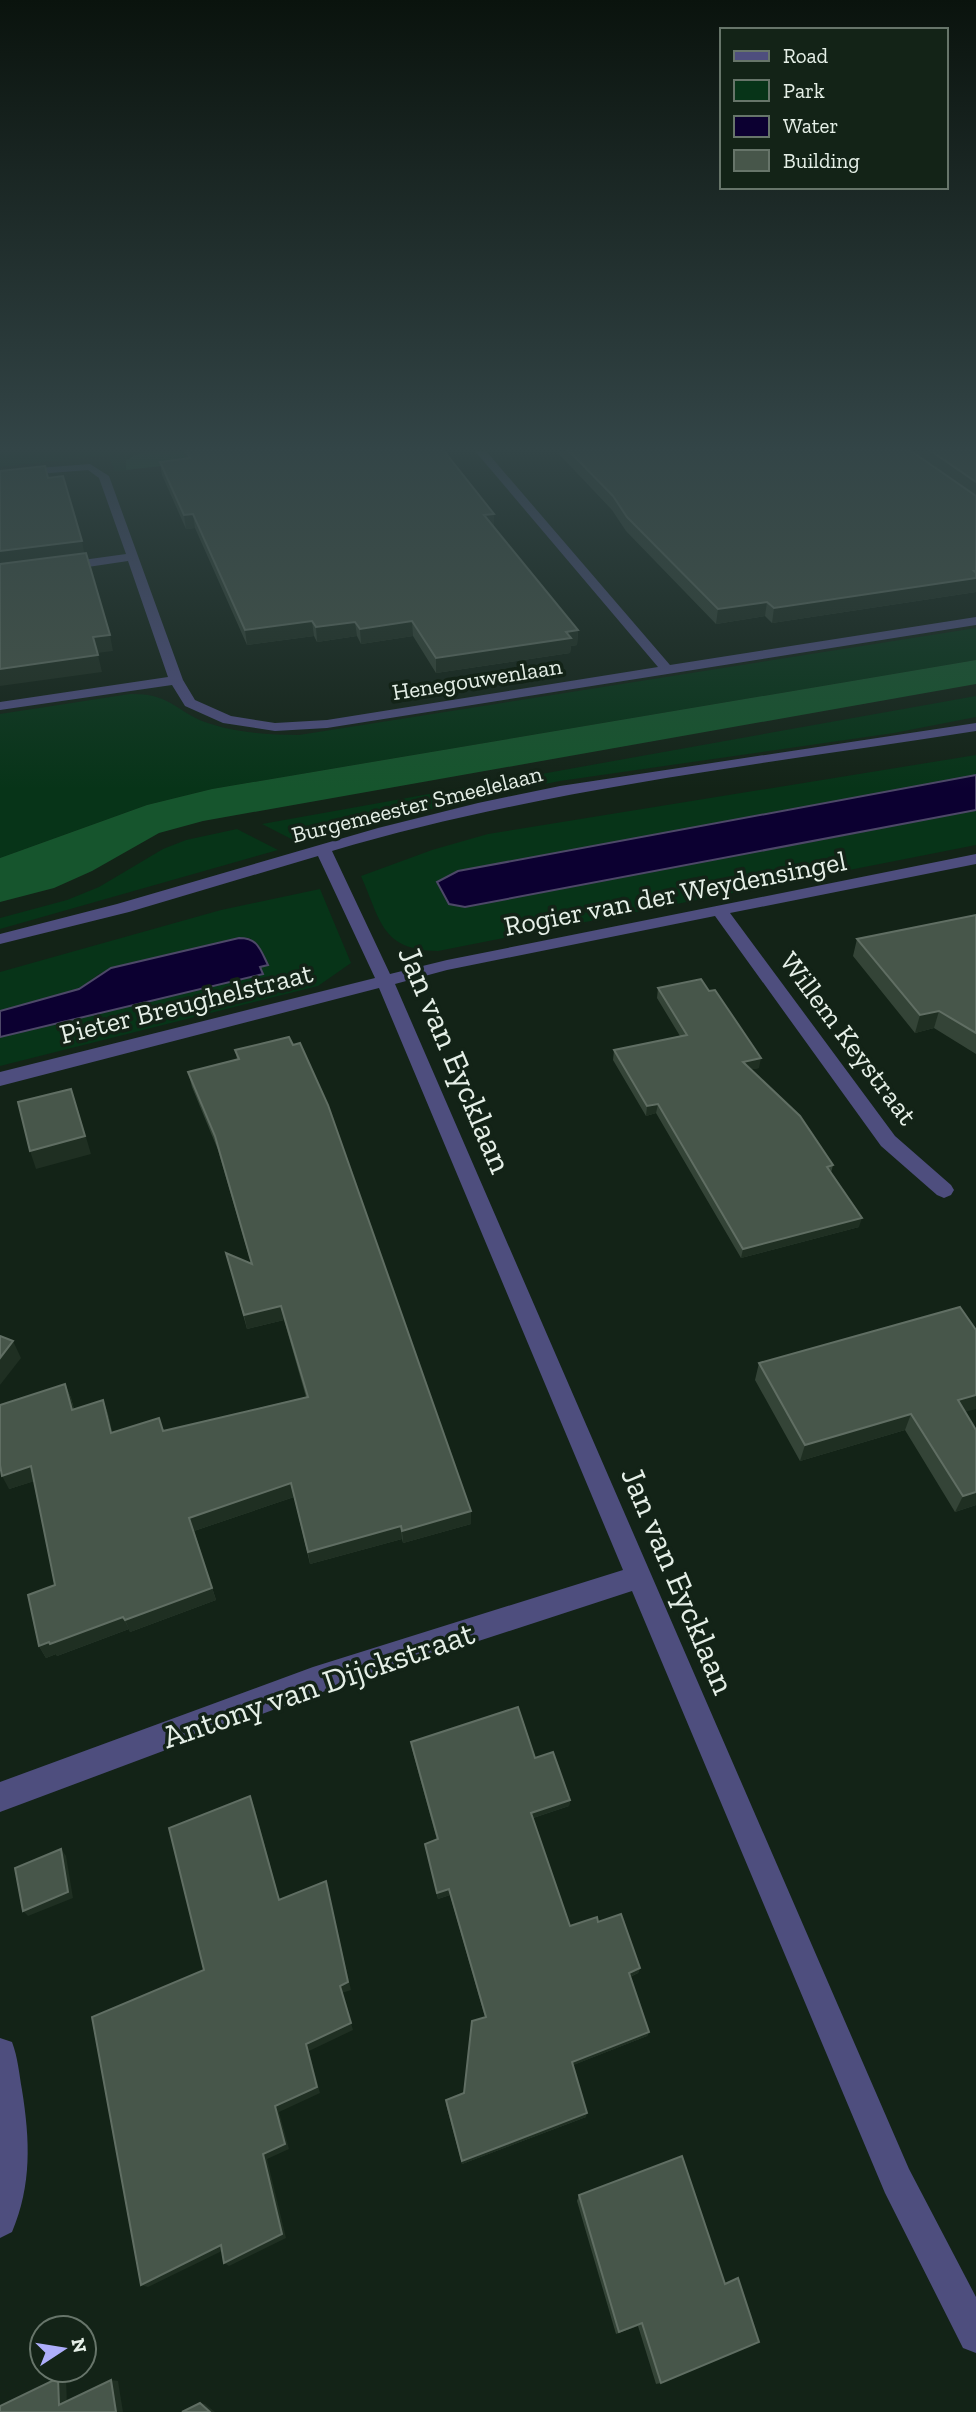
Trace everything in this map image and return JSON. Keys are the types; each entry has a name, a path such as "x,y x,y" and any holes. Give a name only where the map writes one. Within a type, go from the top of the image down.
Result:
{"street":[{"path":"53,568 85,564"},
{"name":"Henegouwenlaan","path":"135,564 176,680 190,703 228,720 275,727 327,724 976,621"},
{"path":"576,564 667,670"},
{"path":"0,706 176,680"},
{"name":"Burgemeester Smeelelaan","path":"0,939 123,908 384,831 478,808 560,791 976,727"},
{"name":"Jan van Eycklaan","path":"323,850 385,981 897,2181 976,2335"},
{"name":"Rogier van der Weydensingel","path":"385,981 447,965 976,859"},
{"name":"Willem Keystraat","path":"720,911 888,1141 944,1190"},
{"name":"Pieter Breughelstraat","path":"0,1079 385,981"},
{"name":"Antony van Dijckstraat","path":"0,1797 313,1681 639,1577"},
{"path":"0,2054 13,2144 5,2209 0,2220"}],"green space":[{"path":"976,628 976,660 212,789 147,805 0,858 0,714 130,694 165,700 199,720 222,727 255,733 299,735"},
{"path":"976,660 976,684 203,821 159,833 92,871 54,888 0,902 0,858 147,805 212,789"},
{"path":"976,696 976,717 894,733 560,781 466,800 299,843 262,824"},
{"path":"976,755 976,775 458,871 466,907 976,810 976,845 438,951 419,949 394,939 379,919 361,876 432,850 488,834"},
{"path":"237,829 278,850 0,929 0,918 67,900 99,887 163,849 186,840"},
{"path":"320,889 351,963 318,986 0,1066 0,1037 262,974 259,967 268,965 250,938 239,938 123,965 99,974 79,989 62,996 0,1011 0,972 221,910"}],"water":[{"path":"976,775 976,810 465,907 449,904 437,882 458,871"},
{"path":"239,938 254,942 260,949 268,965 260,967 263,974 0,1037 0,1011 79,989 111,968"}],"building":[{"path":"0,564 89,564 110,635 93,637 98,655 0,669"},
{"path":"215,564 524,564 578,630 566,632 571,638 436,658 412,621 360,629 355,622 316,627 312,621 245,630"},
{"path":"673,564 976,564 976,578 774,608 767,602 718,609"},
{"path":"976,915 976,1033 939,1011 920,1015 857,939"},
{"path":"701,979 709,991 715,990 761,1058 743,1062 800,1116 833,1165 827,1167 862,1218 743,1249 658,1104 647,1106 614,1050 687,1035 658,988"},
{"path":"289,1037 293,1045 300,1043 328,1105 471,1511 402,1531 401,1526 308,1552 291,1483 189,1518 212,1588 125,1620 123,1617 39,1646 28,1595 55,1585 31,1466 2,1476 0,1405 65,1384 72,1410 103,1400 111,1433 159,1418 163,1431 308,1397 281,1306 244,1315 226,1253 252,1264 215,1136 188,1072 239,1059 235,1050"},
{"path":"71,1089 85,1136 30,1151 18,1102"},
{"path":"960,1307 976,1330 976,1395 958,1400 976,1430 976,1492 963,1496 911,1414 805,1445 759,1363"},
{"path":"0,1336 13,1341 0,1358"},
{"path":"518,1707 535,1758 553,1752 570,1800 531,1813 570,1926 597,1917 598,1922 621,1914 640,1968 629,1973 649,2032 572,2062 587,2113 462,2161 446,2100 464,2093 472,2021 486,2017 449,1889 437,1893 425,1844 438,1839 411,1742"},
{"path":"250,1796 279,1900 326,1881 348,1982 340,1986 351,2023 306,2044 317,2087 275,2106 285,2144 263,2154 282,2234 224,2263 221,2245 141,2285 92,2017 204,1970 169,1828"},
{"path":"61,1849 68,1892 23,1911 15,1868"},
{"path":"682,2156 725,2284 738,2278 759,2342 661,2383 642,2323 619,2332 579,2195"},
{"path":"111,2380 116,2412 0,2412 0,2406 46,2384 58,2384 59,2405"},
{"path":"200,2403 210,2412 182,2412"}]}
